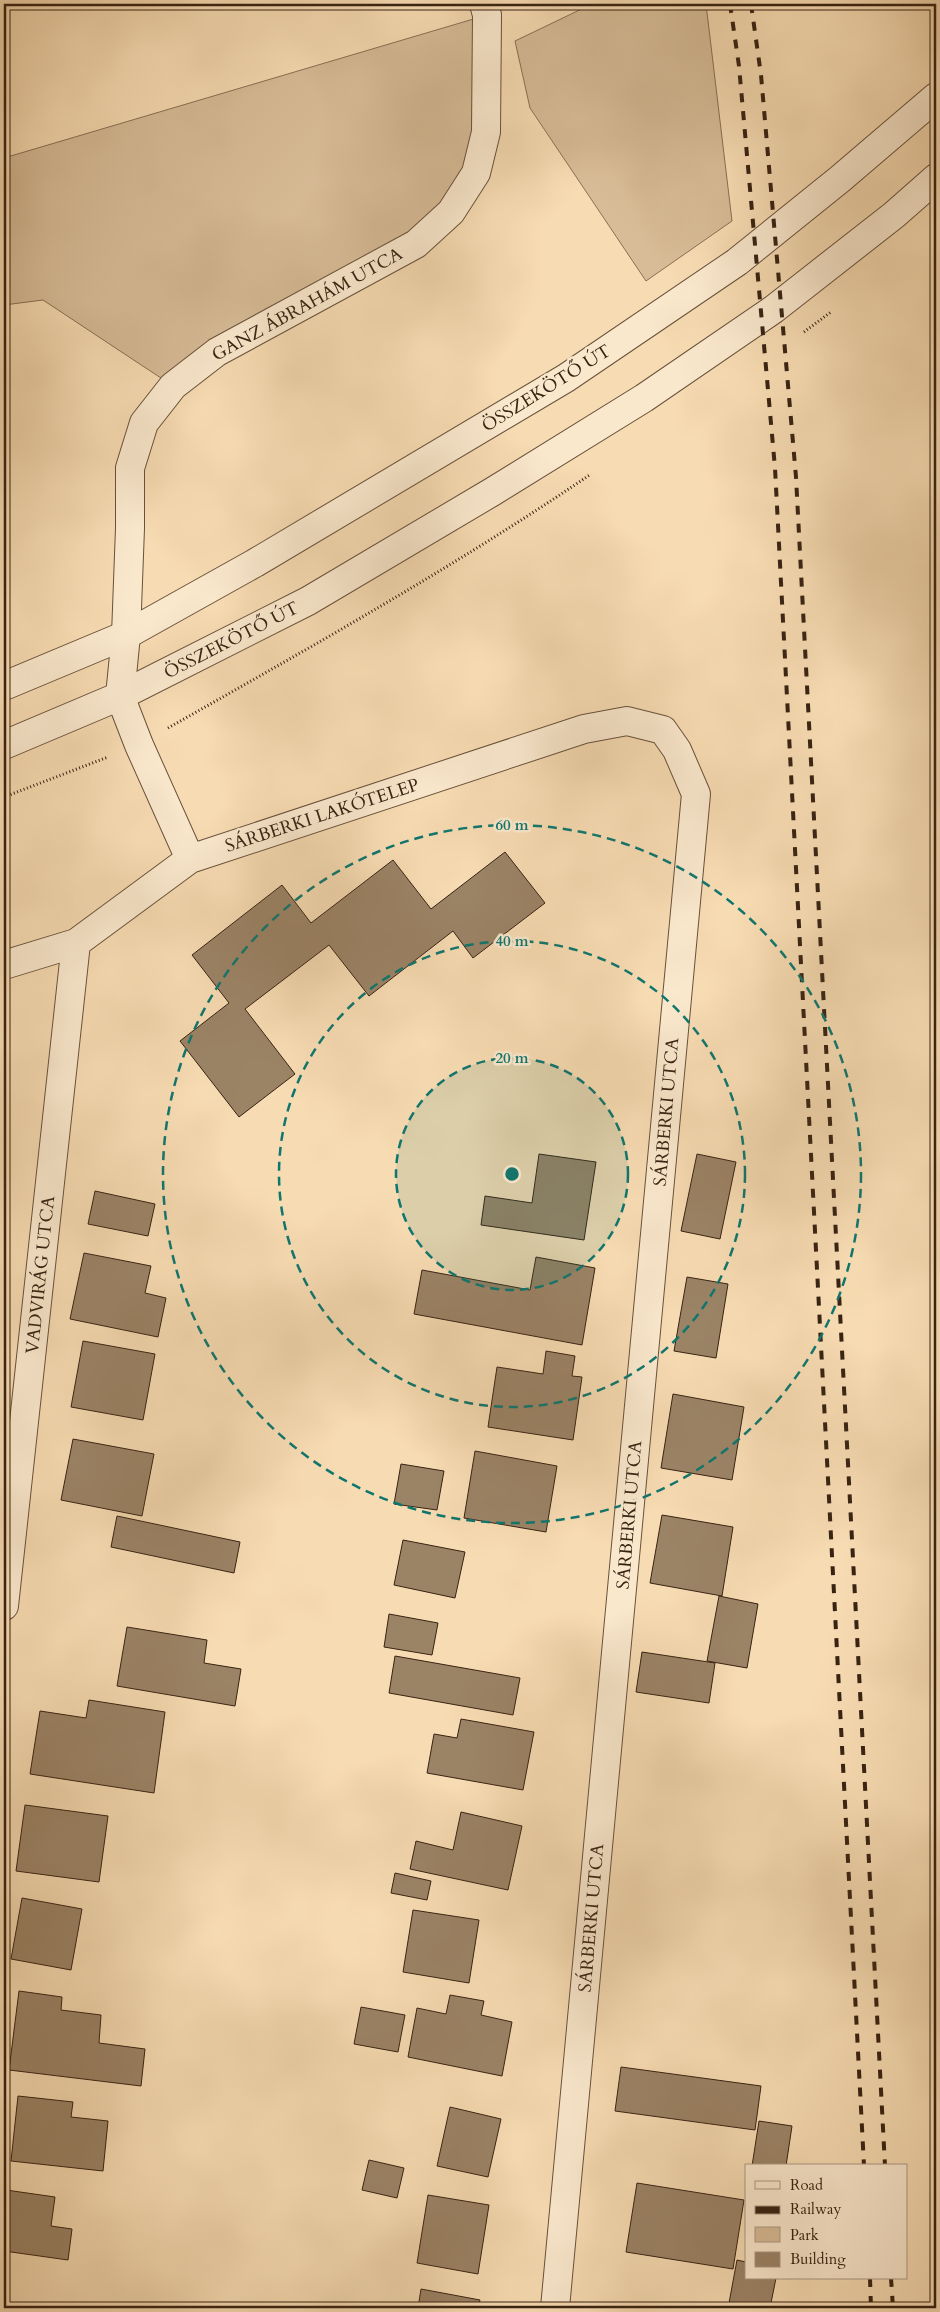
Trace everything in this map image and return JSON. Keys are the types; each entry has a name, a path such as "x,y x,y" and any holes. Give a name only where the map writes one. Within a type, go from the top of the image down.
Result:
{"street":[{"name":"GANZ ÁBRAHÁM UTCA","path":"126,636 130,468 144,423 173,386 217,352 416,244 451,212 476,173 486,132 485,78 488,15 484,4"},
{"name":"ÖSSZEKÖTŐ ÚT","path":"4,686 126,636 330,519 566,378 737,262 840,179 936,97"},
{"name":"ÖSSZEKÖTŐ ÚT","path":"4,745 120,696 308,600 492,492 644,398 774,309 894,215 936,178"},
{"path":"126,636 120,696 138,745 190,859"},
{"name":"SÁRBERKI LAKÓTELEP","path":"4,965 76,943 190,859 584,729 627,721 663,730"},
{"name":"SÁRBERKI UTCA","path":"555,2308 696,794 677,750 663,730"},
{"name":"VADVIRÁG UTCA","path":"4,1606 76,943"}],"green space":[{"path":"592,4 706,4 732,221 646,281 530,108 515,41"},
{"path":"487,15 476,173 451,212 173,386 43,300 4,305 4,158"}],"building":[{"path":"505,852 545,903 473,958 453,931 369,996 329,945 245,1009 295,1074 239,1117 180,1041 229,1003 192,955 282,885 311,923 393,860 431,909"},
{"path":"539,1154 596,1162 584,1240 481,1225 485,1196 532,1203"},
{"path":"697,1154 736,1162 720,1239 681,1231"},
{"path":"95,1191 155,1204 148,1236 88,1224"},
{"path":"84,1253 151,1266 145,1293 166,1298 158,1337 70,1319"},
{"path":"536,1257 595,1268 582,1345 414,1314 422,1270 530,1290"},
{"path":"687,1277 728,1284 716,1358 674,1351"},
{"path":"83,1341 155,1354 143,1420 71,1407"},
{"path":"546,1351 575,1356 572,1376 582,1377 573,1440 488,1427 497,1367 543,1374"},
{"path":"673,1394 744,1407 732,1480 661,1468"},
{"path":"73,1439 154,1454 142,1516 61,1500"},
{"path":"475,1451 557,1466 546,1532 464,1518"},
{"path":"401,1464 444,1471 437,1510 394,1504"},
{"path":"662,1515 733,1527 722,1596 650,1583"},
{"path":"117,1516 240,1542 234,1573 111,1547"},
{"path":"403,1540 465,1552 455,1598 394,1585"},
{"path":"719,1596 758,1604 747,1668 707,1661"},
{"path":"389,1614 438,1623 432,1655 384,1647"},
{"path":"127,1627 207,1640 204,1663 241,1669 235,1706 117,1686"},
{"path":"642,1652 715,1663 709,1703 636,1692"},
{"path":"395,1656 520,1678 513,1715 389,1693"},
{"path":"89,1700 165,1712 154,1793 30,1774 40,1711 86,1718"},
{"path":"461,1719 534,1732 523,1790 427,1773 434,1734 457,1738"},
{"path":"25,1805 108,1816 99,1882 16,1871"},
{"path":"461,1812 522,1826 508,1890 410,1869 416,1841 453,1850"},
{"path":"395,1873 431,1881 427,1900 391,1893"},
{"path":"22,1898 82,1909 71,1970 11,1959"},
{"path":"413,1910 479,1920 469,1983 403,1972"},
{"path":"19,1991 62,1997 61,2010 101,2015 99,2043 145,2049 141,2086 9,2070"},
{"path":"450,1995 484,2001 481,2015 512,2022 502,2076 408,2057 417,2008 446,2014"},
{"path":"361,2007 405,2015 398,2052 354,2044"},
{"path":"621,2067 761,2086 755,2130 615,2111"},
{"path":"18,2096 73,2102 71,2117 108,2121 103,2171 11,2161"},
{"path":"450,2107 501,2119 488,2177 437,2166"},
{"path":"759,2121 792,2126 786,2164 752,2164"},
{"path":"369,2160 404,2168 397,2198 362,2190"},
{"path":"637,2183 744,2200 733,2269 626,2252"},
{"path":"6,2190 55,2197 51,2226 72,2229 68,2260 4,2251"},
{"path":"428,2195 489,2205 478,2274 417,2263"},
{"path":"737,2260 745,2262 745,2280 776,2280 770,2308 754,2308 729,2303"},
{"path":"421,2289 480,2300 478,2308 418,2308"}],"railway":[{"path":"730,4 739,66 775,468 864,2164"},
{"path":"751,4 761,75 796,477 885,2164"},
{"path":"870,2280 871,2308"},
{"path":"891,2280 893,2308"}]}
